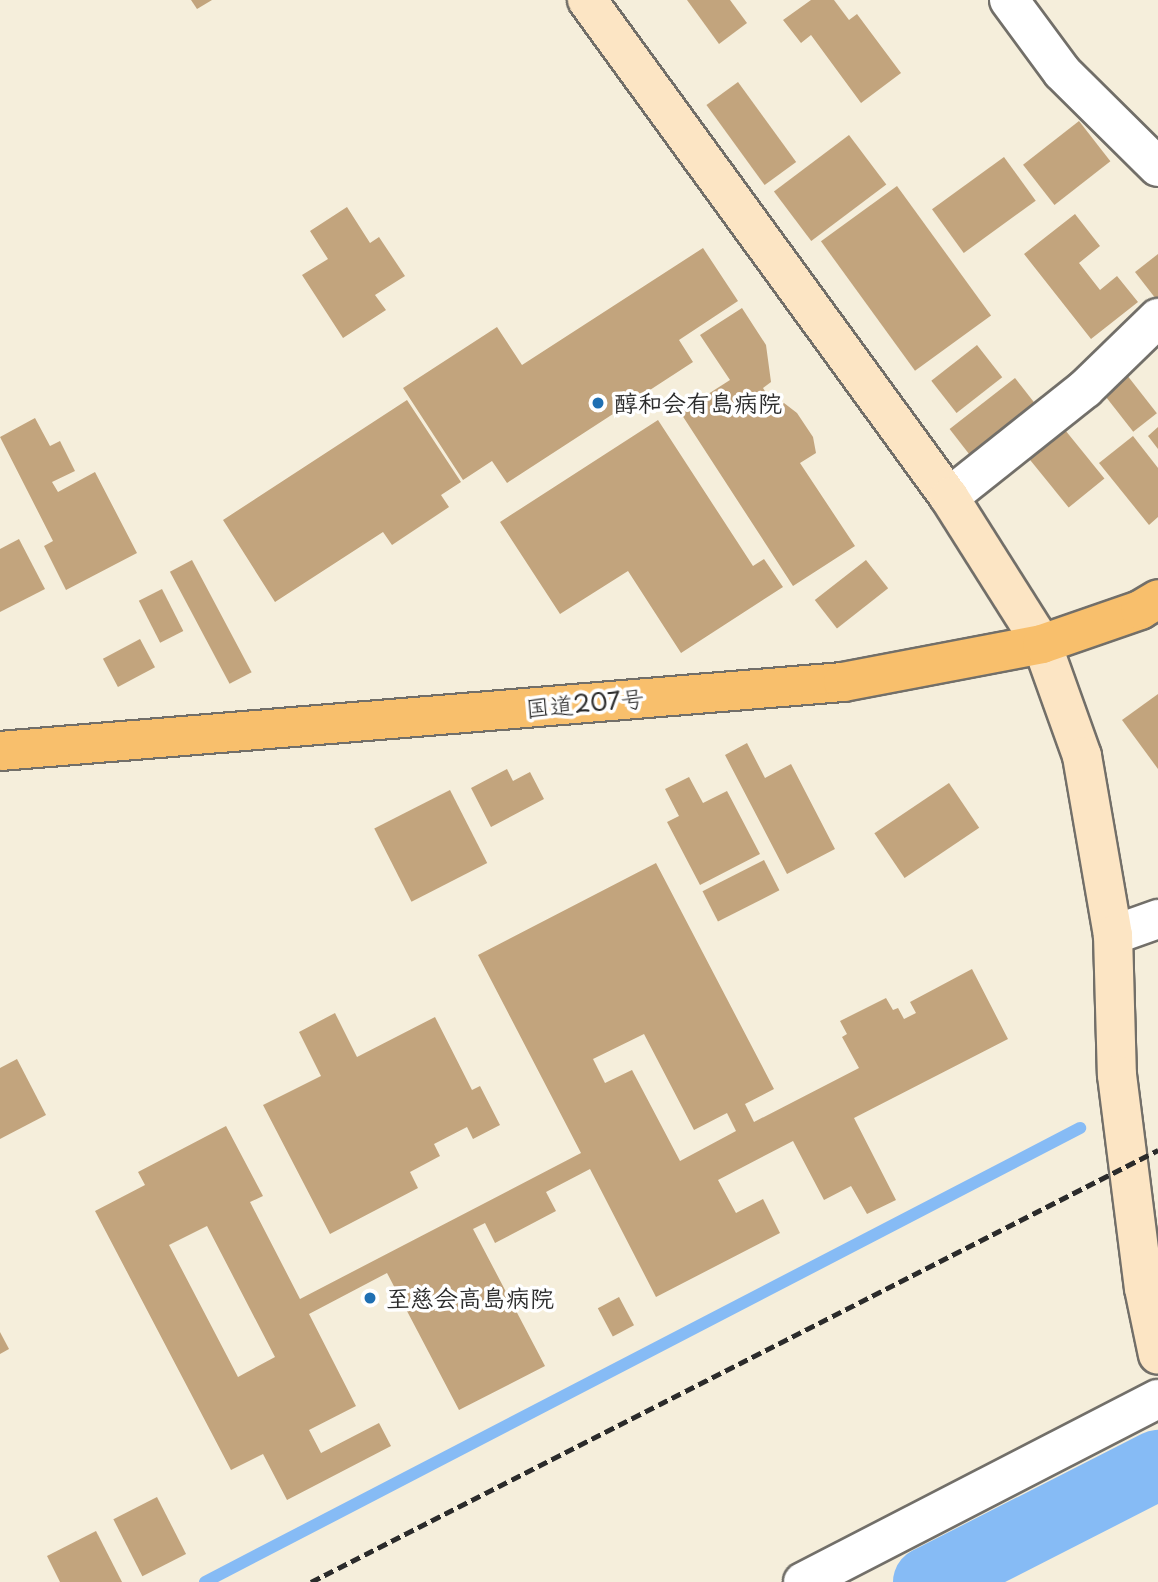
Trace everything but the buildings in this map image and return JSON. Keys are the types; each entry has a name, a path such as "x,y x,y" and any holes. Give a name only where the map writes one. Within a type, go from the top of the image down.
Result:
{"highway":[{"name":"国道207号","path":"0,751 843,682 1042,644 1140,610 1158,599"}],"street":[{"path":"587,0 949,497 1042,644 1082,756 1113,935 1117,1074 1144,1288 1158,1355"},
{"path":"1009,0 1062,72 1158,167"},
{"path":"949,497 1085,389 1158,318"},
{"path":"1113,935 1158,919"},
{"path":"803,1582 1158,1399"}],"waterway":[{"path":"205,1582 1080,1128"},
{"path":"928,1582 1158,1465"}],"railway":[{"path":"311,1582 1158,1150"}],"place":[{"name":"醇和会有島病院","path":"598,403"},
{"name":"至慈会高島病院","path":"370,1298"}]}
